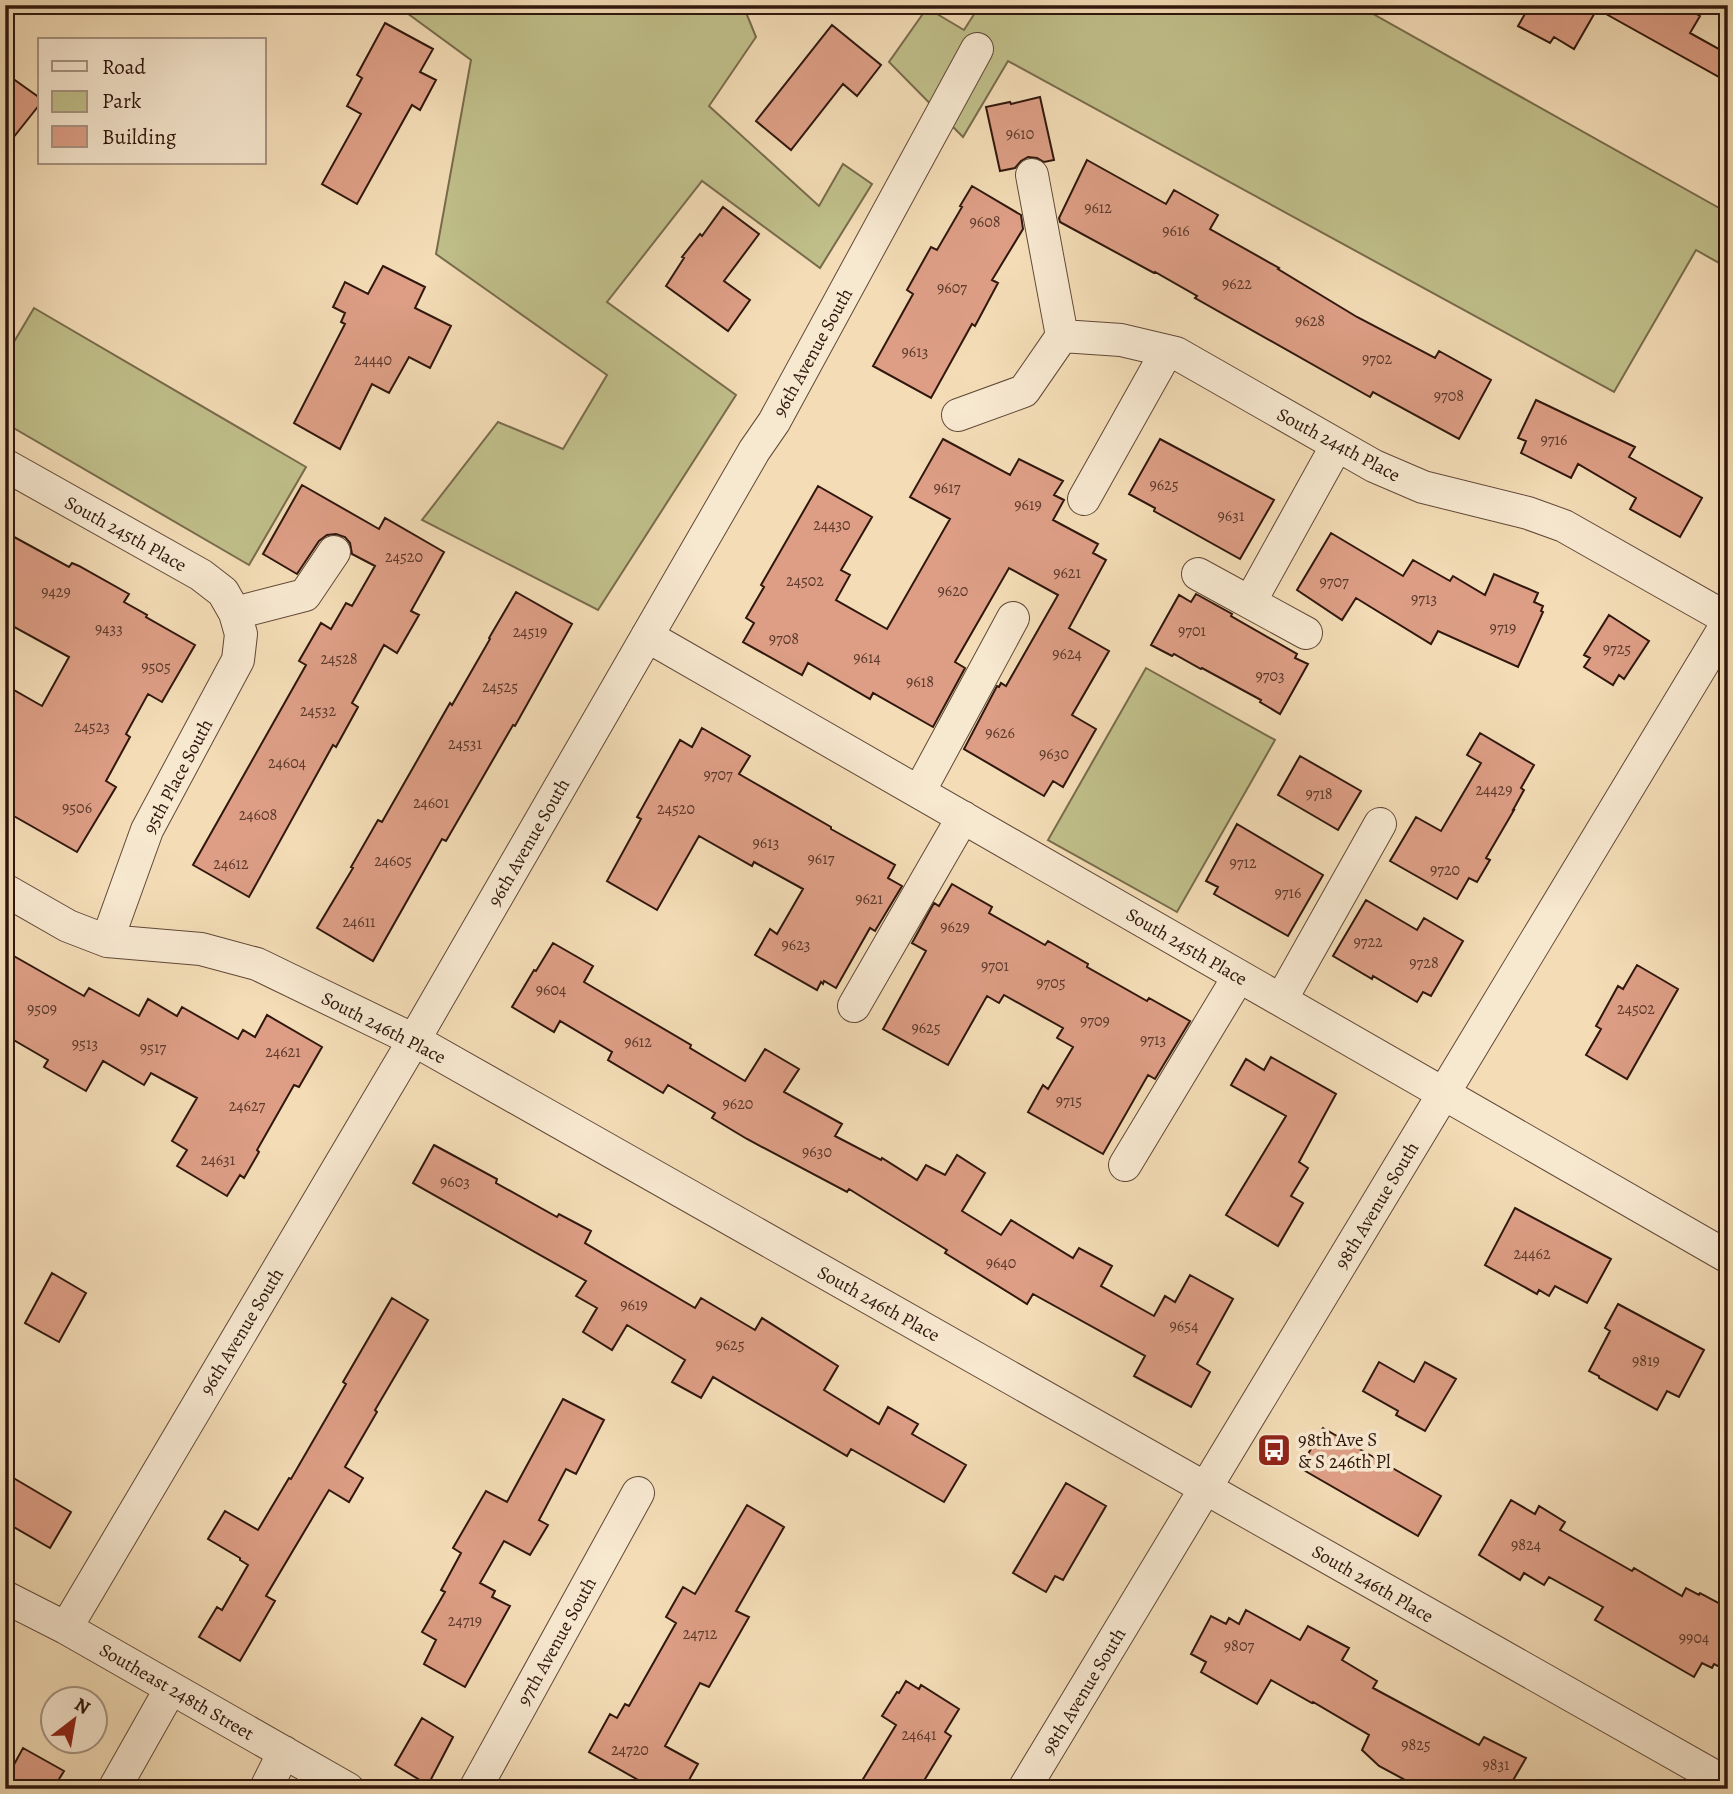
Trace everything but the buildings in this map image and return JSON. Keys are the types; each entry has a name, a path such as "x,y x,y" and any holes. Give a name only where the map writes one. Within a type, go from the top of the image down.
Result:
{"street":[{"name":"96th Avenue South","path":"66,1628 414,1040 780,410 977,49"},
{"path":"958,415 1024,391 1062,337 1032,175"},
{"name":"South 244th Place","path":"1062,337 1121,340 1176,353 1374,466 1423,487 1528,513 1564,526 1728,620"},
{"path":"1084,499 1167,351"},
{"path":"1250,602 1337,445"},
{"name":"South 245th Place","path":"5,465 201,575 223,592 235,613"},
{"path":"235,613 305,595 334,552"},
{"path":"1198,573 1307,633"},
{"name":"95th Place South","path":"107,941 147,830 238,660 241,634 235,613"},
{"path":"919,792 1013,618"},
{"name":"98th Avenue South","path":"1024,1789 1728,620"},
{"name":"South 245th Place","path":"647,636 1728,1257"},
{"path":"854,1006 963,817"},
{"path":"1281,1000 1380,824"},
{"name":"South 246th Place","path":"5,890 68,926 107,941 201,950 257,964 414,1040 1728,1784"},
{"path":"1125,1165 1239,976"},
{"name":"97th Avenue South","path":"475,1789 638,1493"},
{"name":"Southeast 248th Street","path":"5,1597 66,1628 348,1789"},
{"path":"114,1789 171,1688"},
{"path":"268,1789 284,1752"}],"green space":[{"path":"396,5 743,5 756,37 709,106 819,206 843,164 872,184 820,268 702,181 607,302 736,395 598,610 422,520 498,422 563,449 607,375 436,254 471,60"},
{"path":"980,5 1357,5 1728,213 1728,268 1696,250 1614,392 1008,61 963,137 889,62 927,8 964,30"},
{"path":"34,308 306,467 249,565 5,423 5,357"},
{"path":"1146,668 1275,740 1177,912 1048,840"}],"place":[{"name":"98th Ave S & S 246th Pl","path":"1274,1450"}]}
